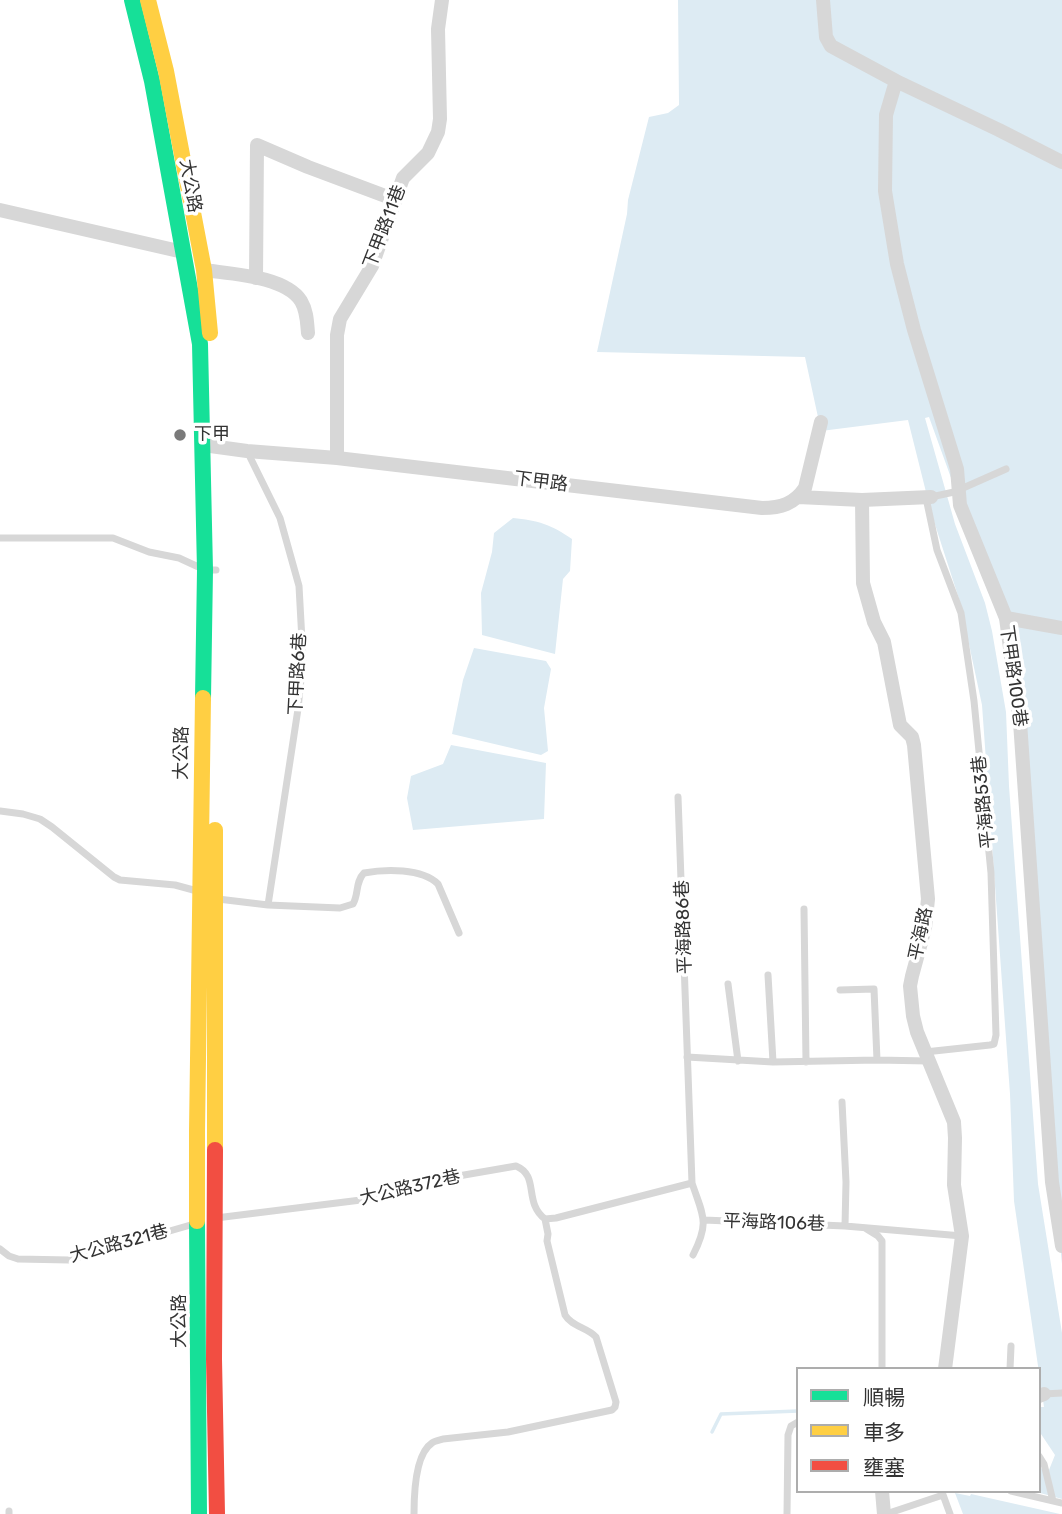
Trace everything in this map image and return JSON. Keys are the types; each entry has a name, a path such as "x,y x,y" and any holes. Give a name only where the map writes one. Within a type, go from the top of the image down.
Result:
{"main road":[{"name":"大公路","path":"132,0 152,81 200,344 209,446"},
{"name":"大公路","path":"148,0 166,71 204,270 211,355 209,446 216,899 214,1359 217,1514"},
{"name":"大公路","path":"199,1514 197,1130 200,892 210,570"}],"street":[{"name":"下甲路11巷","path":"337,458 337,335 340,319 372,266 403,178 428,153 438,132 438,29 442,0"},
{"path":"824,0 826,37 831,46 896,81 1062,162"},
{"name":"下甲路100巷","path":"896,81 886,115 885,191 897,264 914,330 957,469 956,491 960,505 1006,618 1020,722 1062,1246"},
{"path":"256,278 257,145 396,200"},
{"path":"0,210 183,252"},
{"path":"204,270 272,281 286,288 300,299 306,312 309,333"},
{"path":"799,498 805,488 821,422"},
{"name":"下甲路","path":"209,446 337,458 762,508 776,508 799,498 862,500 928,497"},
{"name":"平海路","path":"862,500 863,583 874,622 884,642 900,725 912,737 914,745 928,911 910,986 916,1032 954,1122 956,1138 954,1185 962,1236 945,1367"},
{"path":"1006,618 1062,628"},
{"path":"882,1493 885,1514"}],"lane":[{"name":"下甲路6巷","path":"247,451 280,518 299,586 303,659 268,905"},
{"path":"928,497 956,491 1006,470"},
{"name":"平海路53巷","path":"927,1056 994,1044 996,1035 991,873 974,701 961,613 937,550 928,497"},
{"path":"0,538 113,538 210,570"},
{"name":"平海路86巷","path":"678,797 692,1183 704,1220"},
{"path":"0,811 40,819 120,880 174,885 216,899 268,905 340,908 353,904 358,881 364,873 371,871 422,874 438,884 459,933"},
{"path":"804,909 806,1062"},
{"path":"768,975 773,1062"},
{"path":"728,984 738,1061"},
{"path":"841,990 874,989 877,1060"},
{"path":"687,1057 806,1062 927,1056"},
{"name":"平海路106巷","path":"842,1102 845,1226"},
{"name":"大公路372巷","path":"199,1222 377,1199 418,1183 516,1166 524,1170 528,1176 535,1208 545,1219 547,1241 565,1315 569,1322 592,1332 596,1337 616,1402 615,1407 612,1410 508,1432 434,1441 429,1444 419,1468 414,1490 414,1514"},
{"path":"545,1219 692,1183"},
{"path":"694,1255 704,1231 704,1220"},
{"name":"平海路106巷","path":"704,1220 864,1227 962,1236"},
{"name":"大公路321巷","path":"0,1248 9,1256 18,1259 69,1260 199,1222"},
{"path":"864,1227 882,1241 883,1367"},
{"path":"1010,1367 1011,1346"},
{"path":"1042,1395 1062,1393"},
{"path":"787,1514 788,1435 790,1426 796,1423"},
{"path":"1041,1459 1053,1499"},
{"path":"885,1514 942,1493 950,1514"},
{"path":"1022,1493 1062,1503"}],"shaded area":[{"path":"678,0 1062,0 1062,1264 1050,1143 1023,697 984,569 929,417 925,418 955,524 985,603 1006,712 1038,1184 1062,1333 1062,1499 1040,1493 1041,1468 1049,1470 1055,1455 1041,1434 1041,1407 1044,1407 1041,1367 1038,1367 1014,1201 1010,1094 982,705 960,602 931,512 908,420 821,431 805,357 597,352 628,200 649,117 668,113 679,105"},
{"path":"513,518 544,524 572,539 570,571 563,579 555,654 482,635 481,593 494,533"},
{"path":"474,648 546,661 551,669 544,708 548,751 541,755 452,734 463,680"},
{"path":"451,745 546,763 544,819 413,830 407,798 411,776 443,764"},
{"path":"955,1493 971,1494 1060,1514 963,1514"}],"waterway":[{"path":"712,1432 721,1414 796,1411"}],"traffic: fast":[{"path":"132,0 152,81 200,344 205,570 203,698"},
{"path":"197,1221 199,1514"}],"traffic: slow":[{"path":"148,0 166,71 204,270 210,333"},
{"path":"197,1221 203,698"},
{"path":"215,830 215,1150"}],"traffic: jam":[{"path":"215,1150 214,1359 217,1514"}],"place":[{"name":"下甲","path":"180,435"}]}
